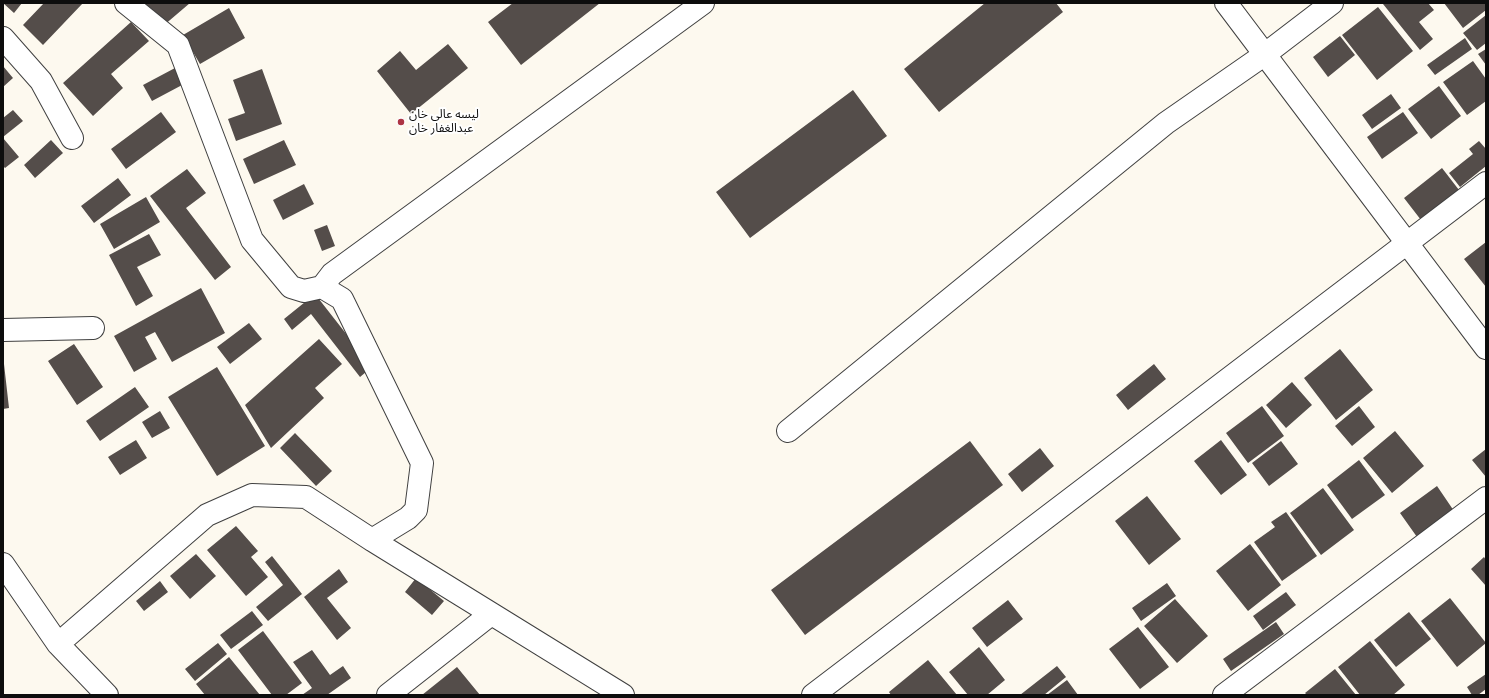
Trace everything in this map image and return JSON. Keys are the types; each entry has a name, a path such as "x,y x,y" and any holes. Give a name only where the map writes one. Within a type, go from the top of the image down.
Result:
{"street":[{"path":"126,3 178,45 252,240 292,288 304,291 322,287 332,274 703,3"},
{"path":"1226,3 1486,348"},
{"path":"788,431 1166,123 1264,55 1332,3"},
{"path":"3,38 41,81 72,138"},
{"path":"813,695 1486,183"},
{"path":"322,287 342,299 422,463 416,510 408,518 372,540"},
{"path":"3,330 92,328"},
{"path":"58,644 207,516 252,495 306,496 372,540 622,695"},
{"path":"1224,695 1486,498"},
{"path":"3,564 58,644 107,695"},
{"path":"388,695 491,614"}],"building":[{"path":"3,3 22,3 14,13"},
{"path":"44,3 83,3 43,45 23,25"},
{"path":"144,3 190,3 163,26"},
{"path":"513,3 600,3 521,65 488,22"},
{"path":"985,3 1056,3 1063,12 939,112 904,69"},
{"path":"1428,3 1434,10 1419,22 1433,39 1420,50 1383,4"},
{"path":"1444,3 1486,3 1486,10 1463,28"},
{"path":"1378,7 1413,51 1377,80 1342,35"},
{"path":"229,8 245,38 200,64 183,35"},
{"path":"1486,15 1486,43 1477,50 1463,33"},
{"path":"131,22 149,41 111,74 123,88 93,116 63,83"},
{"path":"1340,36 1355,55 1328,77 1313,57"},
{"path":"1465,38 1472,49 1435,75 1427,65"},
{"path":"448,44 468,68 411,114 377,71 400,51 416,70"},
{"path":"1486,49 1486,65 1478,54"},
{"path":"1473,61 1486,79 1486,101 1467,115 1443,82"},
{"path":"3,66 13,78 3,87"},
{"path":"175,68 184,84 152,101 143,85"},
{"path":"262,69 282,124 236,141 228,119 245,113 233,80"},
{"path":"1439,86 1461,116 1431,139 1408,109"},
{"path":"853,90 887,136 750,238 716,192"},
{"path":"1391,94 1401,108 1372,129 1362,115"},
{"path":"13,110 23,121 3,137 3,118"},
{"path":"161,112 176,132 126,169 111,149"},
{"path":"1403,112 1418,133 1382,159 1367,137"},
{"path":"3,138 19,157 5,168 3,166"},
{"path":"51,140 63,153 35,178 24,165"},
{"path":"284,140 296,165 254,184 243,159"},
{"path":"1479,141 1486,149 1486,166 1460,187 1449,173 1473,154 1469,149"},
{"path":"1442,168 1459,190 1421,220 1404,198"},
{"path":"187,169 206,193 186,208 231,267 215,280 150,196"},
{"path":"118,178 131,195 94,223 81,206"},
{"path":"304,184 314,204 283,220 273,200"},
{"path":"146,197 160,222 114,249 100,224"},
{"path":"327,225 335,246 322,251 314,230"},
{"path":"149,234 161,255 137,267 153,296 136,306 109,255"},
{"path":"1486,242 1486,287 1464,259"},
{"path":"201,288 225,333 172,362 155,332 145,337 157,359 134,372 114,336"},
{"path":"315,294 372,367 360,377 311,314 292,330 284,319"},
{"path":"249,323 262,339 230,364 217,347"},
{"path":"319,339 342,364 315,388 324,398 271,448 245,405"},
{"path":"74,344 103,387 77,405 48,361"},
{"path":"1340,349 1373,390 1336,420 1304,378"},
{"path":"3,364 9,408 3,409"},
{"path":"1154,364 1166,379 1128,410 1116,395"},
{"path":"217,367 265,446 217,476 168,397"},
{"path":"1292,382 1312,405 1286,428 1266,405"},
{"path":"135,387 149,407 100,441 86,421"},
{"path":"1262,406 1284,436 1248,463 1226,433"},
{"path":"1359,406 1375,427 1352,446 1335,426"},
{"path":"160,411 170,428 152,438 142,422"},
{"path":"1395,431 1424,466 1392,493 1363,458"},
{"path":"295,433 332,471 316,486 280,448"},
{"path":"136,440 147,458 120,475 108,457"},
{"path":"1221,440 1247,475 1221,495 1194,461"},
{"path":"970,441 1003,485 805,635 771,590"},
{"path":"1281,441 1298,464 1269,486 1252,463"},
{"path":"1040,448 1054,466 1022,492 1008,474"},
{"path":"1486,449 1486,477 1472,460"},
{"path":"1359,460 1385,495 1352,519 1327,485"},
{"path":"1437,486 1454,511 1417,537 1400,513"},
{"path":"1323,488 1354,530 1321,555 1290,513"},
{"path":"1147,496 1181,539 1149,565 1115,521"},
{"path":"1286,512 1317,556 1282,581 1254,542 1275,527 1271,522"},
{"path":"236,526 258,551 251,557 268,577 246,596 207,550"},
{"path":"1250,544 1281,585 1248,611 1216,571"},
{"path":"196,554 216,576 190,599 170,576"},
{"path":"272,556 302,594 268,621 256,607 283,585 265,562"},
{"path":"1484,557 1486,560 1486,586 1471,569"},
{"path":"339,569 348,582 327,598 351,628 337,640 304,597"},
{"path":"416,578 444,601 432,615 405,592"},
{"path":"160,581 168,592 144,611 136,601"},
{"path":"1167,583 1176,596 1141,621 1132,608"},
{"path":"1286,592 1296,605 1263,630 1253,616"},
{"path":"1450,598 1486,643 1457,667 1421,621"},
{"path":"1175,599 1208,636 1177,663 1144,626"},
{"path":"1008,600 1023,619 987,647 972,628"},
{"path":"252,611 263,625 231,649 220,635"},
{"path":"1409,612 1431,639 1396,667 1374,640"},
{"path":"1276,622 1284,634 1231,671 1223,659"},
{"path":"1138,627 1169,667 1140,689 1109,649"},
{"path":"263,631 302,683 286,695 272,695 238,650"},
{"path":"1370,641 1405,685 1393,695 1360,695 1338,667"},
{"path":"218,643 227,654 195,681 185,669"},
{"path":"979,647 1005,680 987,695 968,695 949,672"},
{"path":"312,650 330,675 343,666 351,678 327,695 302,695 312,688 293,662"},
{"path":"229,657 260,695 205,695 196,684"},
{"path":"928,660 957,695 891,695 889,692"},
{"path":"1057,666 1066,677 1044,695 1020,695"},
{"path":"457,667 480,695 422,695"},
{"path":"1335,669 1356,695 1307,695 1305,693"},
{"path":"1486,674 1486,689 1478,695 1472,695 1467,687"},
{"path":"1067,680 1078,695 1047,695"}],"place":[{"name":"لیسه عالی خان عبدالغفار خان","path":"401,122"}]}
